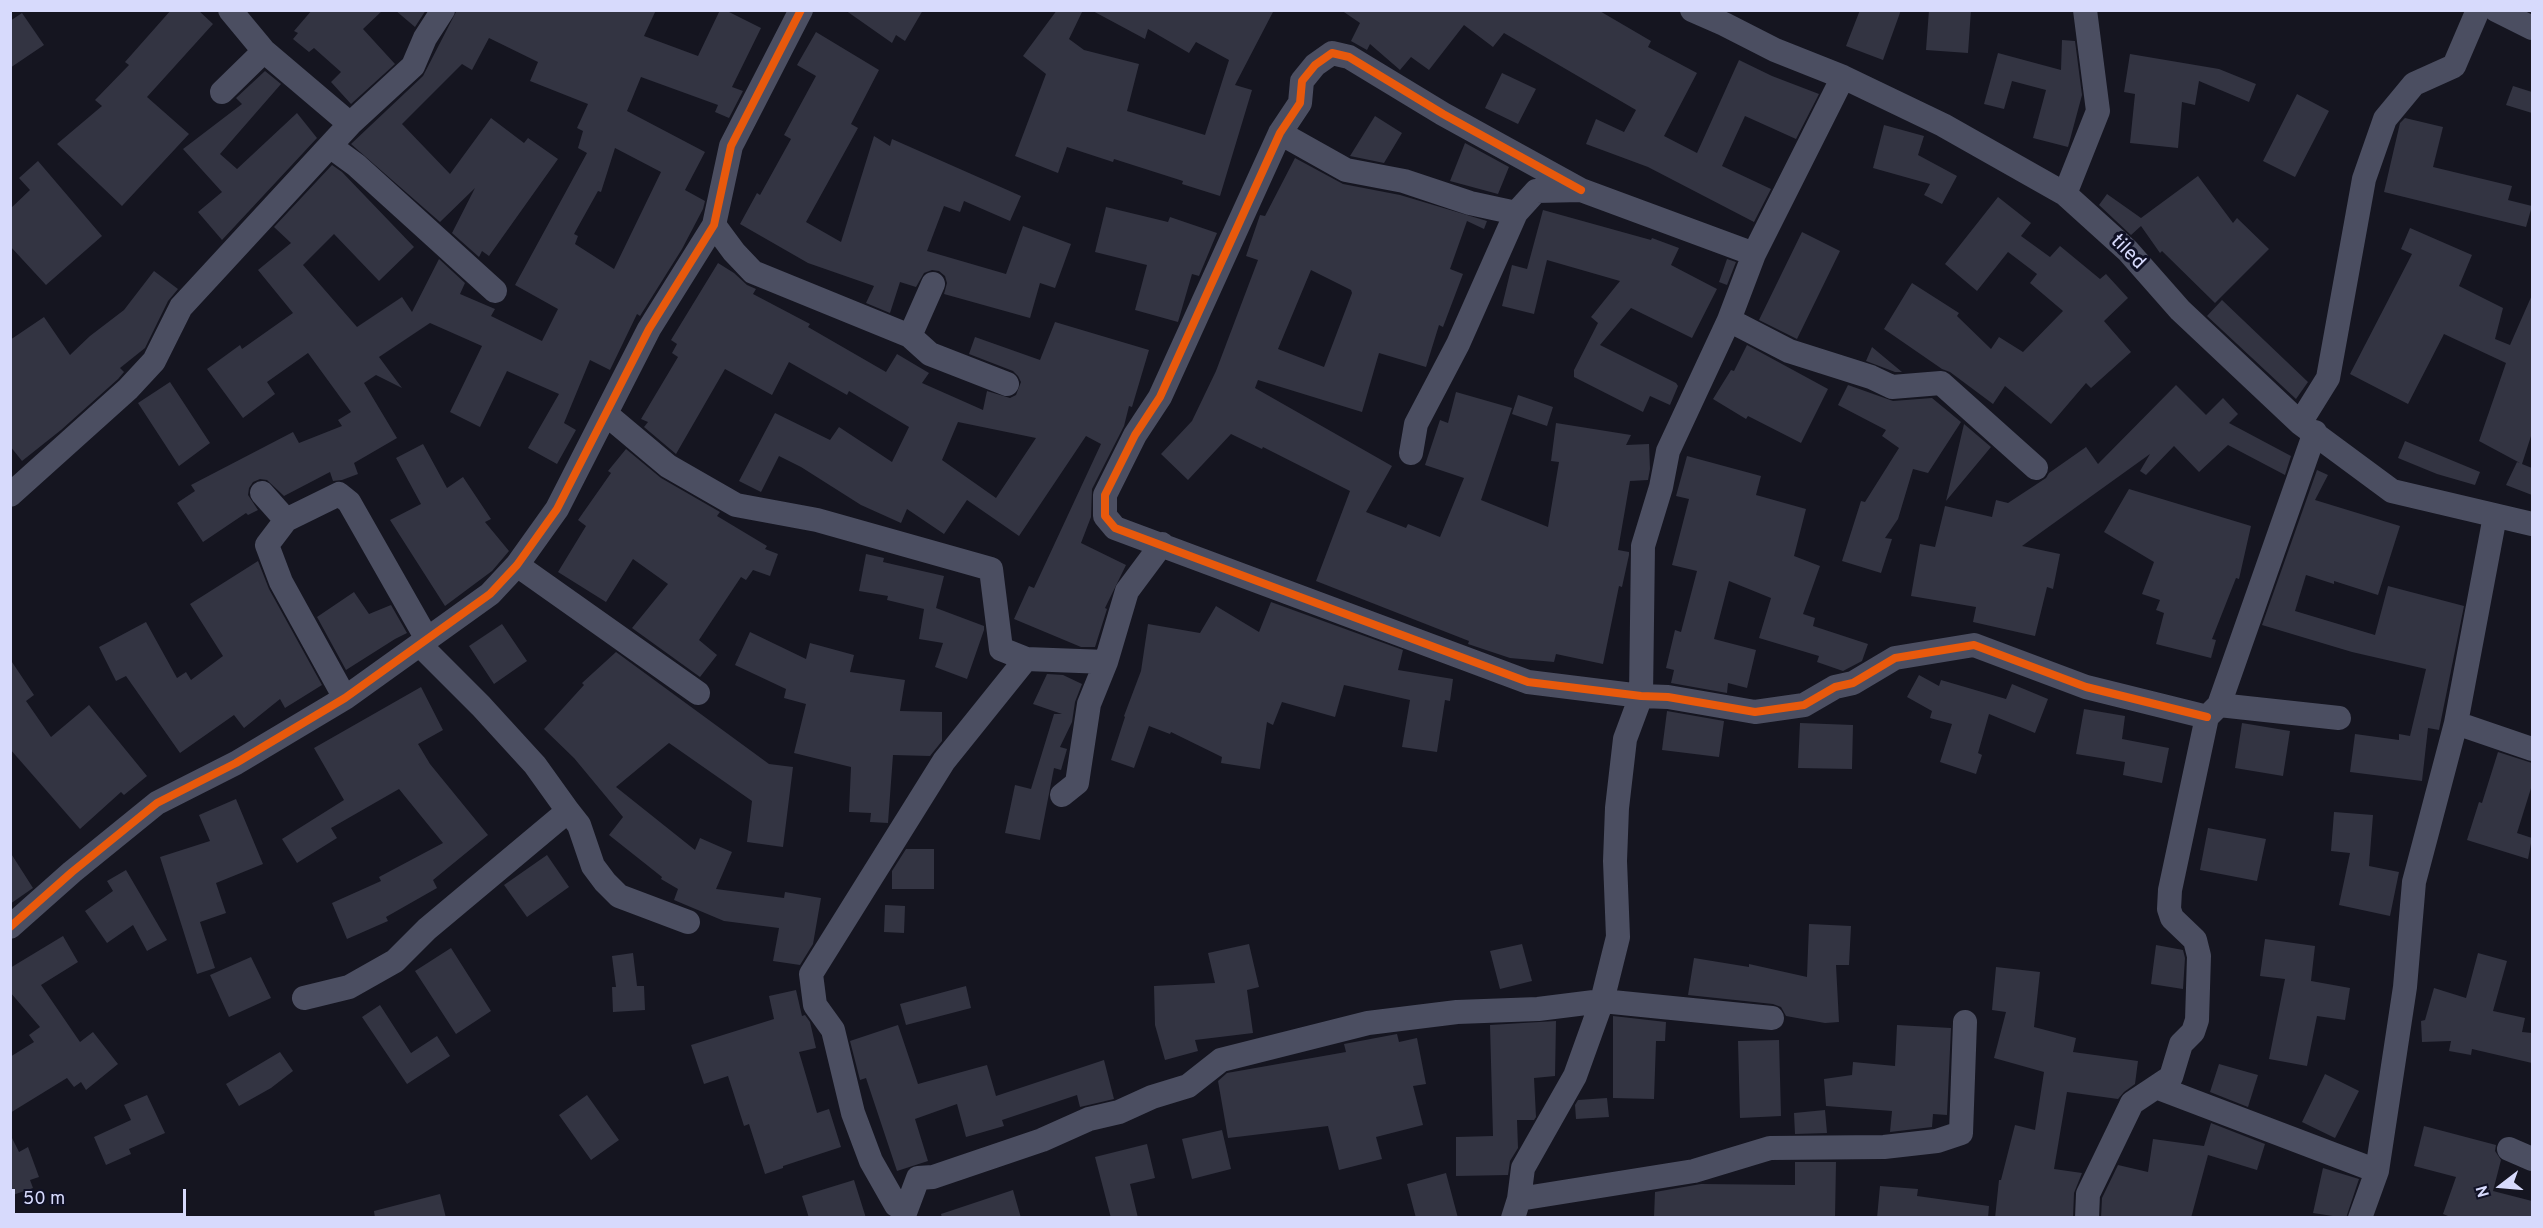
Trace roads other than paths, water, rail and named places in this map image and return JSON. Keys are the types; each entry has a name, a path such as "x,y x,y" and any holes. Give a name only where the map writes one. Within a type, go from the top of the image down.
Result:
{"street":[{"path":"230,10 264,51 350,124"},
{"path":"10,495 128,389 154,361 181,307 350,124 413,66 425,38 443,10"},
{"path":"10,927 72,872 157,803 236,763 345,698 490,594 517,565 557,509 649,329 714,225 730,146 801,10"},
{"name":"tiled","path":"1692,10 1775,50 1843,77 1943,125 2066,194 2128,251 2180,310 2307,428 2392,491 2532,524"},
{"path":"2066,194 2098,111 2085,10"},
{"path":"2087,1218 2088,1194 2132,1103 2143,1093 2170,1077 2181,1044 2193,1032 2197,1020 2199,956 2195,940 2172,918 2169,909 2170,890 2213,711 2307,428 2328,378 2364,179 2385,119 2414,84 2454,66 2478,10"},
{"path":"2496,10 2532,28"},
{"path":"222,92 264,51"},
{"path":"1754,254 1581,190 1443,114 1349,57 1332,53 1315,65 1302,81 1300,103 1280,133 1160,398 1135,435 1105,495 1105,516 1115,528 1162,544 1312,604 1528,682 1641,696 1668,697 1755,712 1804,705 1835,687 1853,683 1895,658 1974,645 2086,687 2213,711 2339,718"},
{"path":"1843,77 1754,254 1729,320 1668,451 1661,487 1643,546 1641,696 1625,739 1617,808 1615,861 1618,937 1602,1002 1575,1076 1523,1168 1516,1208 1694,1171 1770,1148 1884,1147 1937,1141 1961,1133 1965,1023"},
{"path":"1280,133 1346,170 1404,181 1470,203 1516,213"},
{"path":"330,146 356,165 495,291"},
{"path":"1411,453 1416,424 1458,344 1516,213 1536,191 1581,190"},
{"path":"714,225 734,252 753,272 910,336 930,354 1007,384"},
{"path":"910,336 933,284"},
{"path":"1729,320 1789,351 1871,376 1892,387 1941,383 2036,468"},
{"path":"606,414 668,466 736,506 817,520 991,569 1001,649 1026,659 1106,662"},
{"path":"262,493 286,520"},
{"path":"345,698 281,582 267,545 286,520 339,494 349,502 424,642 535,765 579,825 593,866 605,882 619,896 688,922"},
{"path":"2360,1218 2377,1171 2404,987 2414,882 2456,723 2495,516"},
{"path":"1062,795 1077,783 1089,704 1106,662 1126,591 1162,544"},
{"path":"517,565 698,693"},
{"path":"892,1214 853,1113 833,1030 815,1005 812,974 944,761 1026,659"},
{"path":"2456,723 2532,749"},
{"path":"303,998 349,987 395,961 427,929 568,811"},
{"path":"892,1214 918,1178 933,1177 1052,1137 1089,1119 1119,1112 1152,1097 1188,1086 1221,1060 1368,1023 1457,1012 1538,1009 1602,1002 1772,1018"},
{"path":"2156,1087 2377,1171"},
{"path":"2509,1149 2532,1159"}]}
